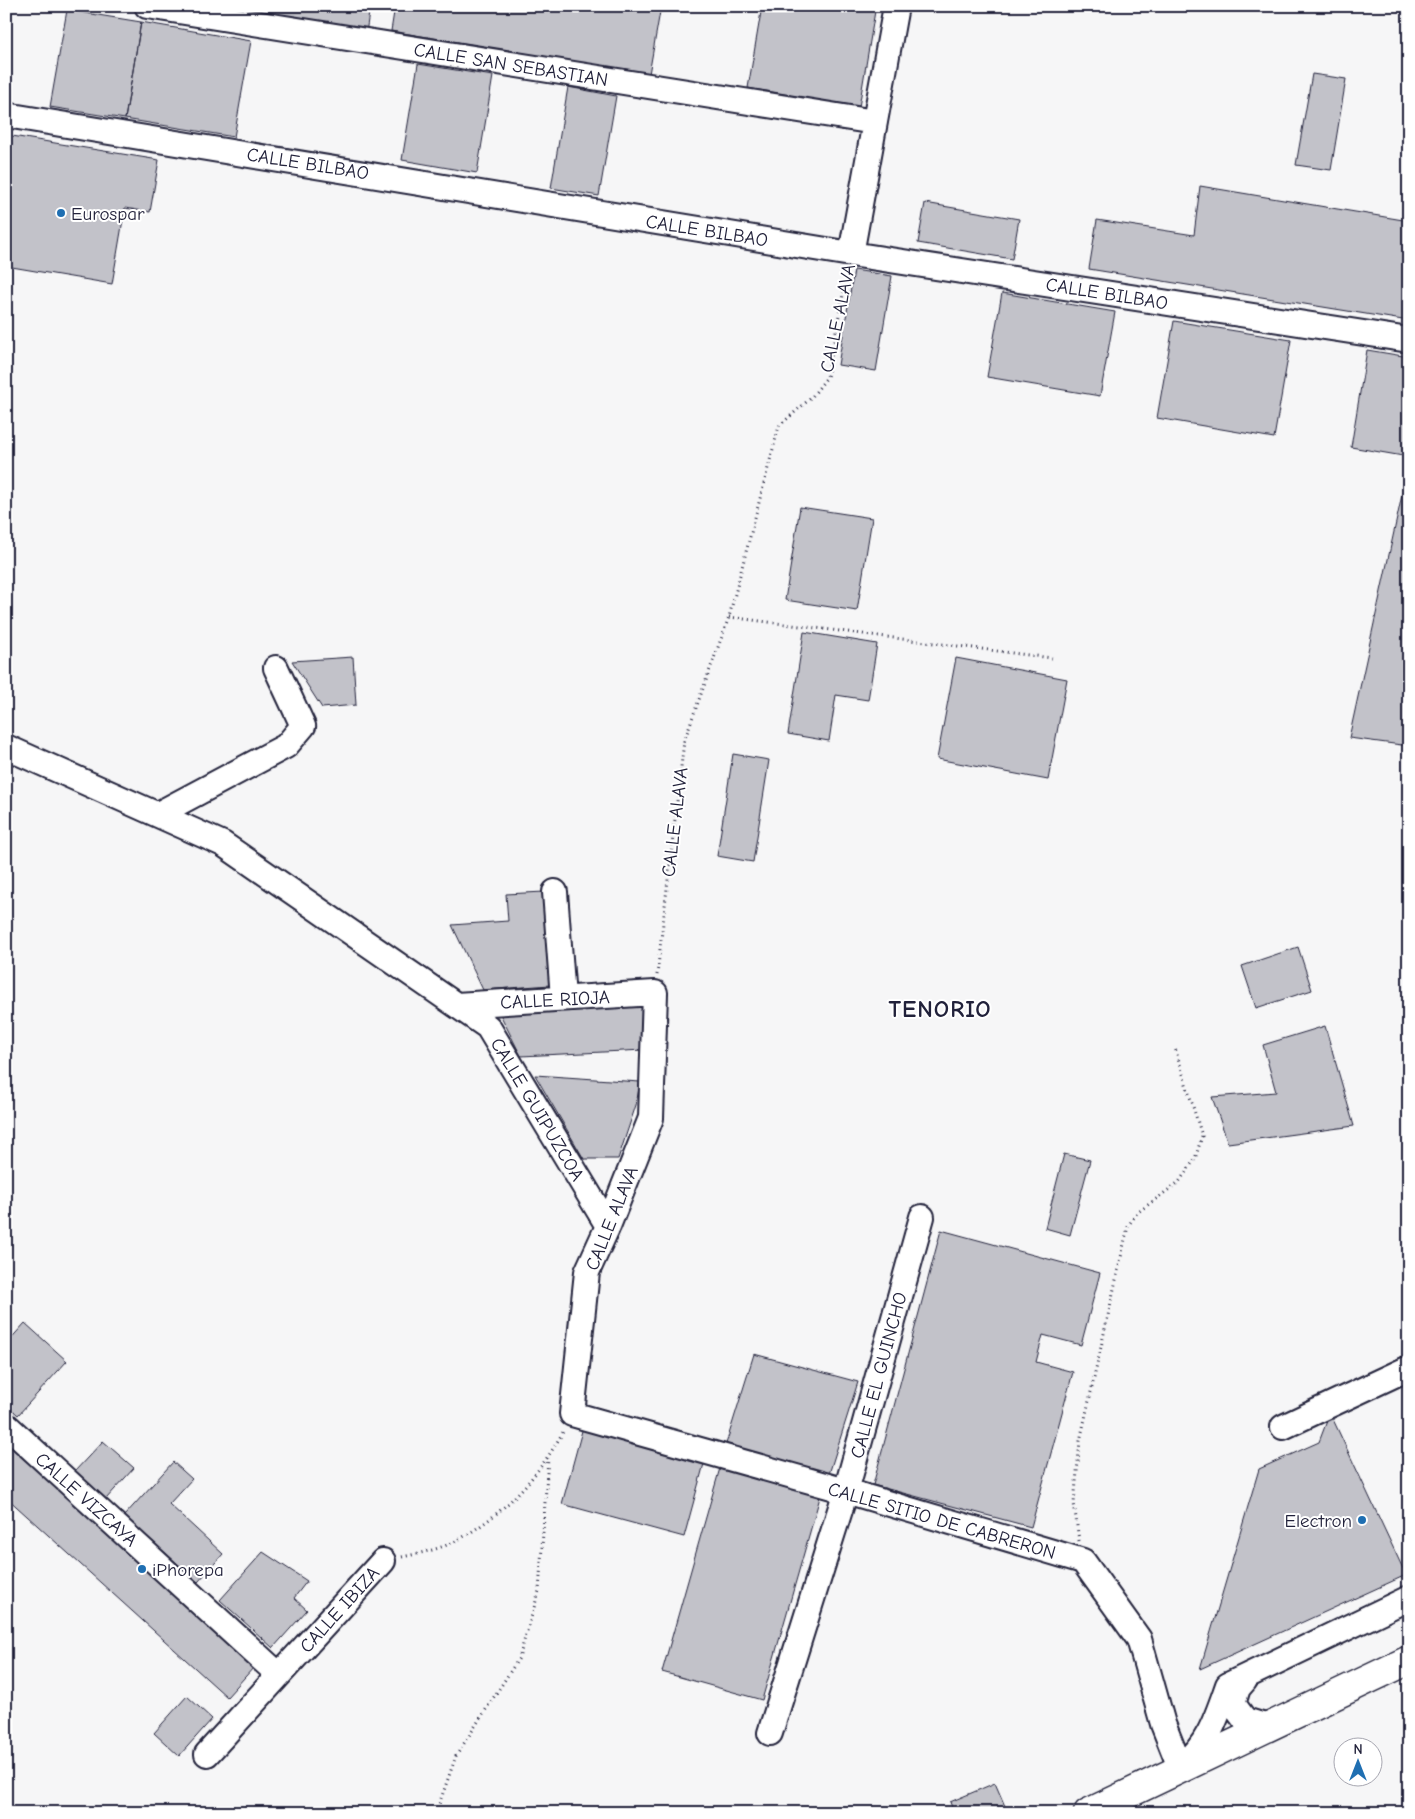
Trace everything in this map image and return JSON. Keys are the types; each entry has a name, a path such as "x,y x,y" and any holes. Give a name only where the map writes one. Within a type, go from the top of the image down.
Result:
{"main road":[{"path":"1088,1813 1409,1660"}],"street":[{"name":"CALLE SAN SEBASTIAN","path":"147,6 874,122"},
{"path":"851,254 896,6"},
{"name":"CALLE BILBAO","path":"6,115 851,254 1409,340"},
{"path":"158,814 286,746 303,726 276,668"},
{"name":"CALLE GUIPUZCOA","path":"6,747 223,844 488,1027 608,1226"},
{"path":"556,892 562,998"},
{"name":"CALLE RIOJA","path":"456,1005 655,993"},
{"name":"CALLE ALAVA","path":"572,1414 587,1272 608,1226 651,1118 655,993"},
{"name":"CALLE EL GUINCHO","path":"770,1733 846,1491 922,1217"},
{"path":"1283,1427 1409,1368"},
{"name":"CALLE SITIO DE CABRERON","path":"572,1414 846,1491 1083,1561"},
{"name":"CALLE VIZCAYA","path":"6,1425 279,1675"},
{"name":"CALLE IBIZA","path":"207,1754 383,1560"},
{"path":"1083,1561 1139,1639 1163,1724 1178,1762 1172,1774"},
{"path":"1172,1774 1192,1758 1212,1730 1228,1684 1409,1598"},
{"path":"1251,1674 1238,1688 1233,1704 1245,1720 1268,1727"}],"path":[{"name":"CALLE ALAVA","path":"655,993 684,741 729,617 779,426 811,398 827,377 851,254"},
{"path":"729,617 1052,658"},
{"path":"1083,1561 1074,1503 1080,1441 1128,1226 1137,1213 1179,1182 1195,1159 1202,1136 1175,1048"},
{"name":"CALLE IBIZA","path":"383,1560 425,1553 462,1538 494,1514 521,1491 548,1458 572,1414"},
{"path":"436,1813 456,1756 519,1658 539,1591 548,1458"}],"building":[{"path":"209,6 370,6 366,33"},
{"path":"395,6 661,6 649,74 391,31"},
{"path":"762,6 849,6 875,11 859,107 748,88"},
{"path":"67,10 141,22 125,119 50,107"},
{"path":"141,22 251,41 234,137 125,119"},
{"path":"418,64 493,76 477,173 402,160"},
{"path":"1312,74 1346,79 1331,170 1296,165"},
{"path":"568,87 616,96 599,196 551,188"},
{"path":"6,135 159,160 150,212 125,208 112,284 6,266"},
{"path":"1200,186 1409,221 1409,321 1089,269 1097,220 1194,235"},
{"path":"925,203 1019,219 1012,259 918,243"},
{"path":"854,270 892,276 876,371 838,365"},
{"path":"1002,293 1115,312 1100,396 987,377"},
{"path":"1174,321 1291,340 1274,438 1157,418"},
{"path":"1367,350 1409,357 1409,457 1351,447"},
{"path":"1409,463 1409,746 1349,738"},
{"path":"800,507 872,518 857,611 785,600"},
{"path":"804,632 877,644 868,700 836,695 829,741 788,734"},
{"path":"353,657 356,705 322,708 292,661"},
{"path":"956,658 1067,679 1048,780 937,759"},
{"path":"733,754 769,760 753,862 717,856"},
{"path":"544,892 550,985 483,990 452,925 508,921 506,894"},
{"path":"1298,947 1312,990 1256,1008 1242,966"},
{"path":"641,1001 644,1050 521,1056 498,1010"},
{"path":"1325,1026 1354,1126 1228,1143 1212,1097 1276,1092 1263,1045"},
{"path":"535,1075 640,1082 636,1105 618,1159 584,1159"},
{"path":"1064,1154 1090,1160 1070,1235 1045,1228"},
{"path":"941,1230 1100,1273 1081,1345 1043,1335 1036,1362 1073,1372 1031,1527 873,1485"},
{"path":"25,1323 67,1361 18,1415 6,1404 6,1344"},
{"path":"754,1354 858,1382 829,1474 726,1444"},
{"path":"1330,1413 1406,1575 1200,1669 1259,1469 1319,1442"},
{"path":"583,1427 705,1460 684,1537 562,1504"},
{"path":"103,1441 134,1468 106,1499 75,1471"},
{"path":"6,1443 254,1667 227,1697 6,1497"},
{"path":"173,1462 192,1479 169,1504 223,1554 198,1582 124,1516"},
{"path":"720,1468 820,1497 762,1700 662,1672"},
{"path":"263,1552 307,1581 294,1598 307,1610 273,1648 220,1600"},
{"path":"187,1696 212,1719 179,1756 154,1733"},
{"path":"995,1783 1008,1813 954,1813 950,1802"}],"place":[{"name":"Eurospar","path":"61,213"},
{"name":"Electron","path":"1362,1520"},
{"name":"iPhorepa","path":"142,1569"}],"district":[{"name":"TENORIO","path":"940,1009"}]}
